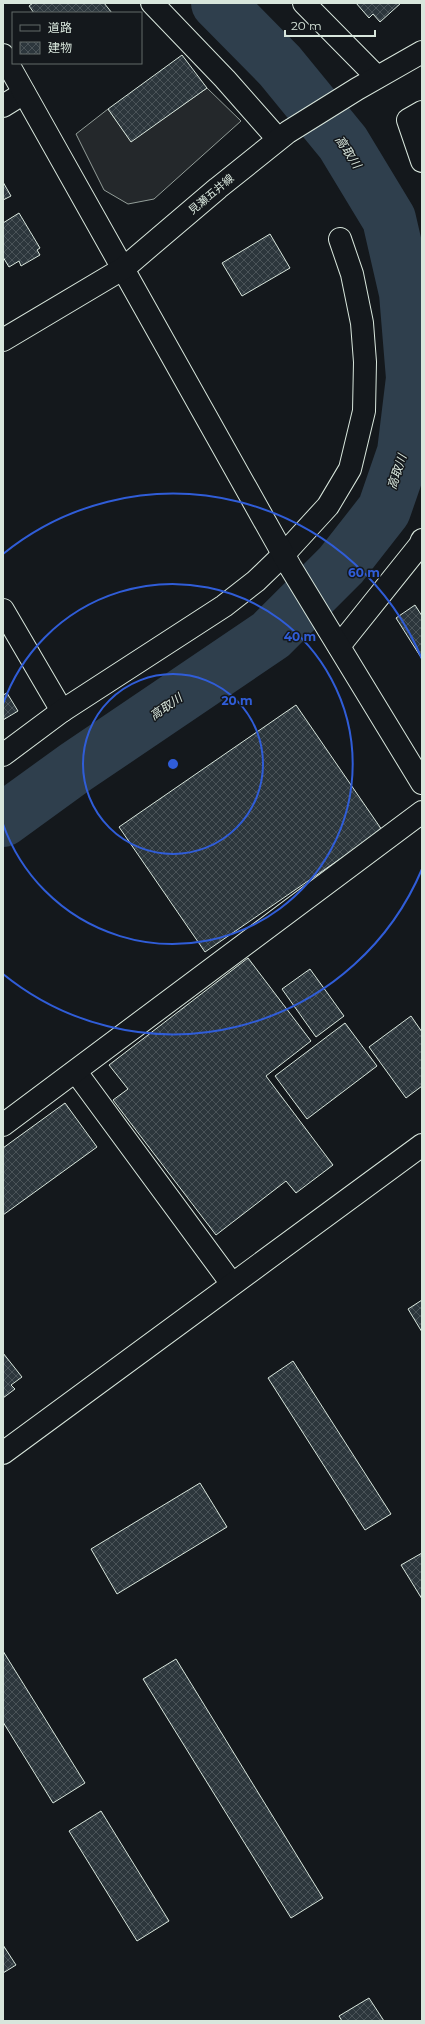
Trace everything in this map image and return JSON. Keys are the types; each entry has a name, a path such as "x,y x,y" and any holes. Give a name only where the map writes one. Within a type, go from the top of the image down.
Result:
{"street":[{"path":"152,3 225,79 283,136"},
{"path":"304,3 377,77"},
{"name":"見瀬五井線","path":"3,340 124,268 218,188 283,136 357,89 422,52"},
{"path":"3,55 288,561 422,783"},
{"path":"3,106 24,93"},
{"path":"422,112 408,120 422,160"},
{"path":"3,755 62,711 224,606 256,581 288,561 328,506 350,469 364,412 365,362 362,323 352,274 340,239"},
{"path":"334,639 421,544"},
{"path":"3,610 62,711"},
{"path":"3,1125 76,1072 422,812"},
{"path":"76,1072 232,1284"},
{"path":"3,1453 422,1145"}],"shaded area":[{"path":"207,88 241,121 154,199 128,204 104,190 76,134 108,109 131,141"}],"building":[{"path":"33,3 104,3 111,12 33,12 29,6"},
{"path":"356,3 401,3 380,22 373,14 369,18"},
{"path":"182,55 207,88 131,142 108,109"},
{"path":"3,182 11,196 3,200"},
{"path":"19,213 40,248 37,250 40,255 21,266 19,261 9,267 3,257 3,223"},
{"path":"270,234 290,268 242,296 222,263"},
{"path":"415,605 422,616 422,659 396,618"},
{"path":"7,693 18,711 3,720 3,695"},
{"path":"296,705 382,830 205,952 119,827"},
{"path":"248,958 311,1041 266,1076 333,1165 296,1193 286,1181 216,1235 113,1100 128,1089 109,1065"},
{"path":"310,969 344,1016 316,1037 282,989"},
{"path":"411,1016 422,1032 422,1086 406,1098 369,1047"},
{"path":"345,1023 377,1066 307,1119 275,1076"},
{"path":"65,1103 97,1147 3,1215 3,1148"},
{"path":"422,1300 422,1332 408,1309"},
{"path":"3,1353 22,1377 11,1385 15,1389 3,1398"},
{"path":"293,1361 391,1514 365,1530 268,1378"},
{"path":"200,1483 227,1527 117,1594 91,1549"},
{"path":"422,1553 422,1599 401,1565"},
{"path":"3,1651 85,1783 53,1803 3,1722"},
{"path":"176,1659 323,1898 291,1918 143,1679"},
{"path":"101,1811 169,1921 137,1941 69,1831"},
{"path":"3,1945 16,1965 3,1973"},
{"path":"369,1998 384,2021 342,2021 339,2016"}],"waterway":[{"name":"高取川","path":"3,820 76,767 271,635 341,565 384,510 404,452 413,378 406,293 389,219 343,143 280,66 218,3"}]}
